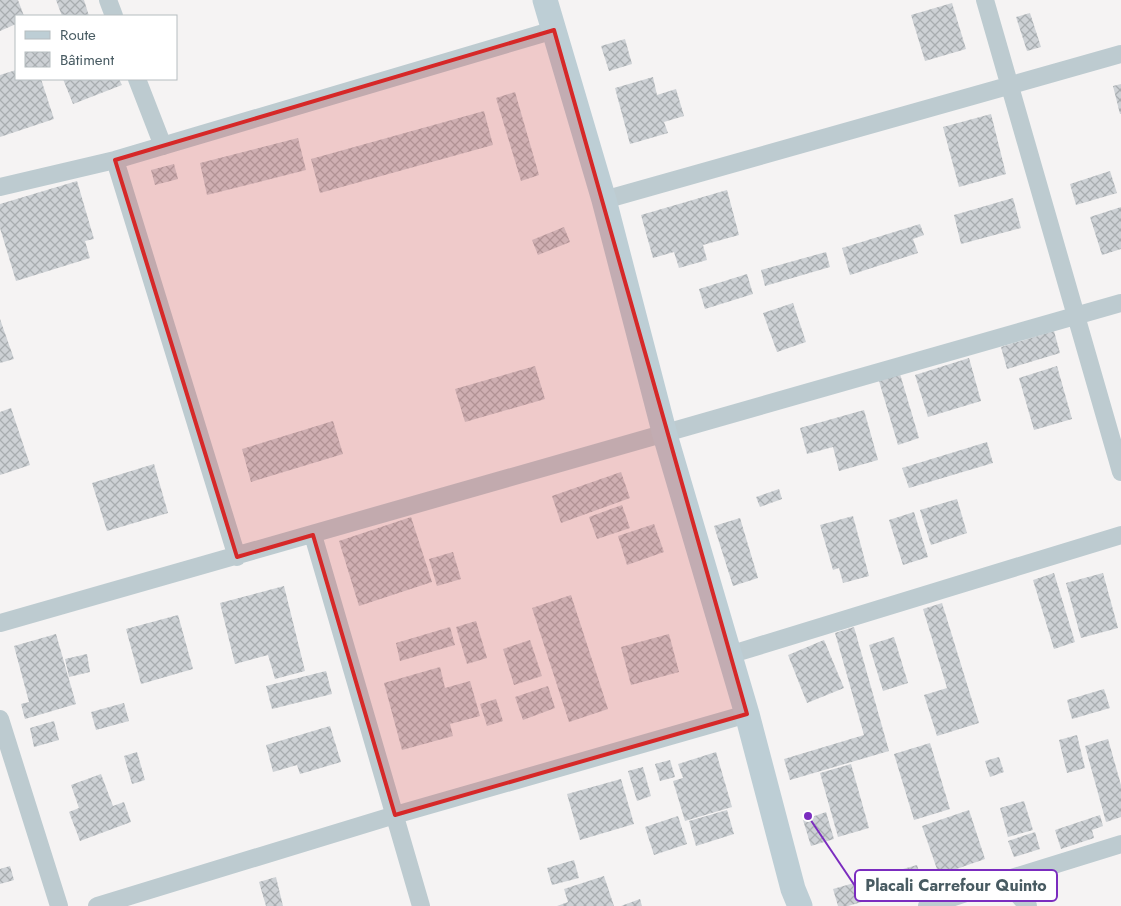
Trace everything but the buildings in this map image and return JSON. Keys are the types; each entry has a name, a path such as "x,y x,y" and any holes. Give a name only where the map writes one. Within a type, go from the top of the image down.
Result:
{"street":[{"path":"108,0 114,15"},
{"path":"545,0 604,200 665,434 747,714 793,889 800,906"},
{"path":"985,0 1121,472"},
{"path":"0,187 115,160 554,30"},
{"path":"604,200 1121,54"},
{"path":"137,80 163,146"},
{"path":"115,160 237,557"},
{"path":"0,623 237,557 1121,303"},
{"path":"313,535 421,906"},
{"path":"729,655 1121,536"},
{"path":"97,906 395,815 747,714"},
{"path":"0,719 59,906"},
{"path":"927,906 1121,844"},
{"path":"1005,880 1028,906"}],"highlighted area":[{"path":"554,30 747,714 395,815 313,535 237,557 115,160"}],"place":[{"name":"Placali Carrefour Quinto","path":"808,816"}]}
